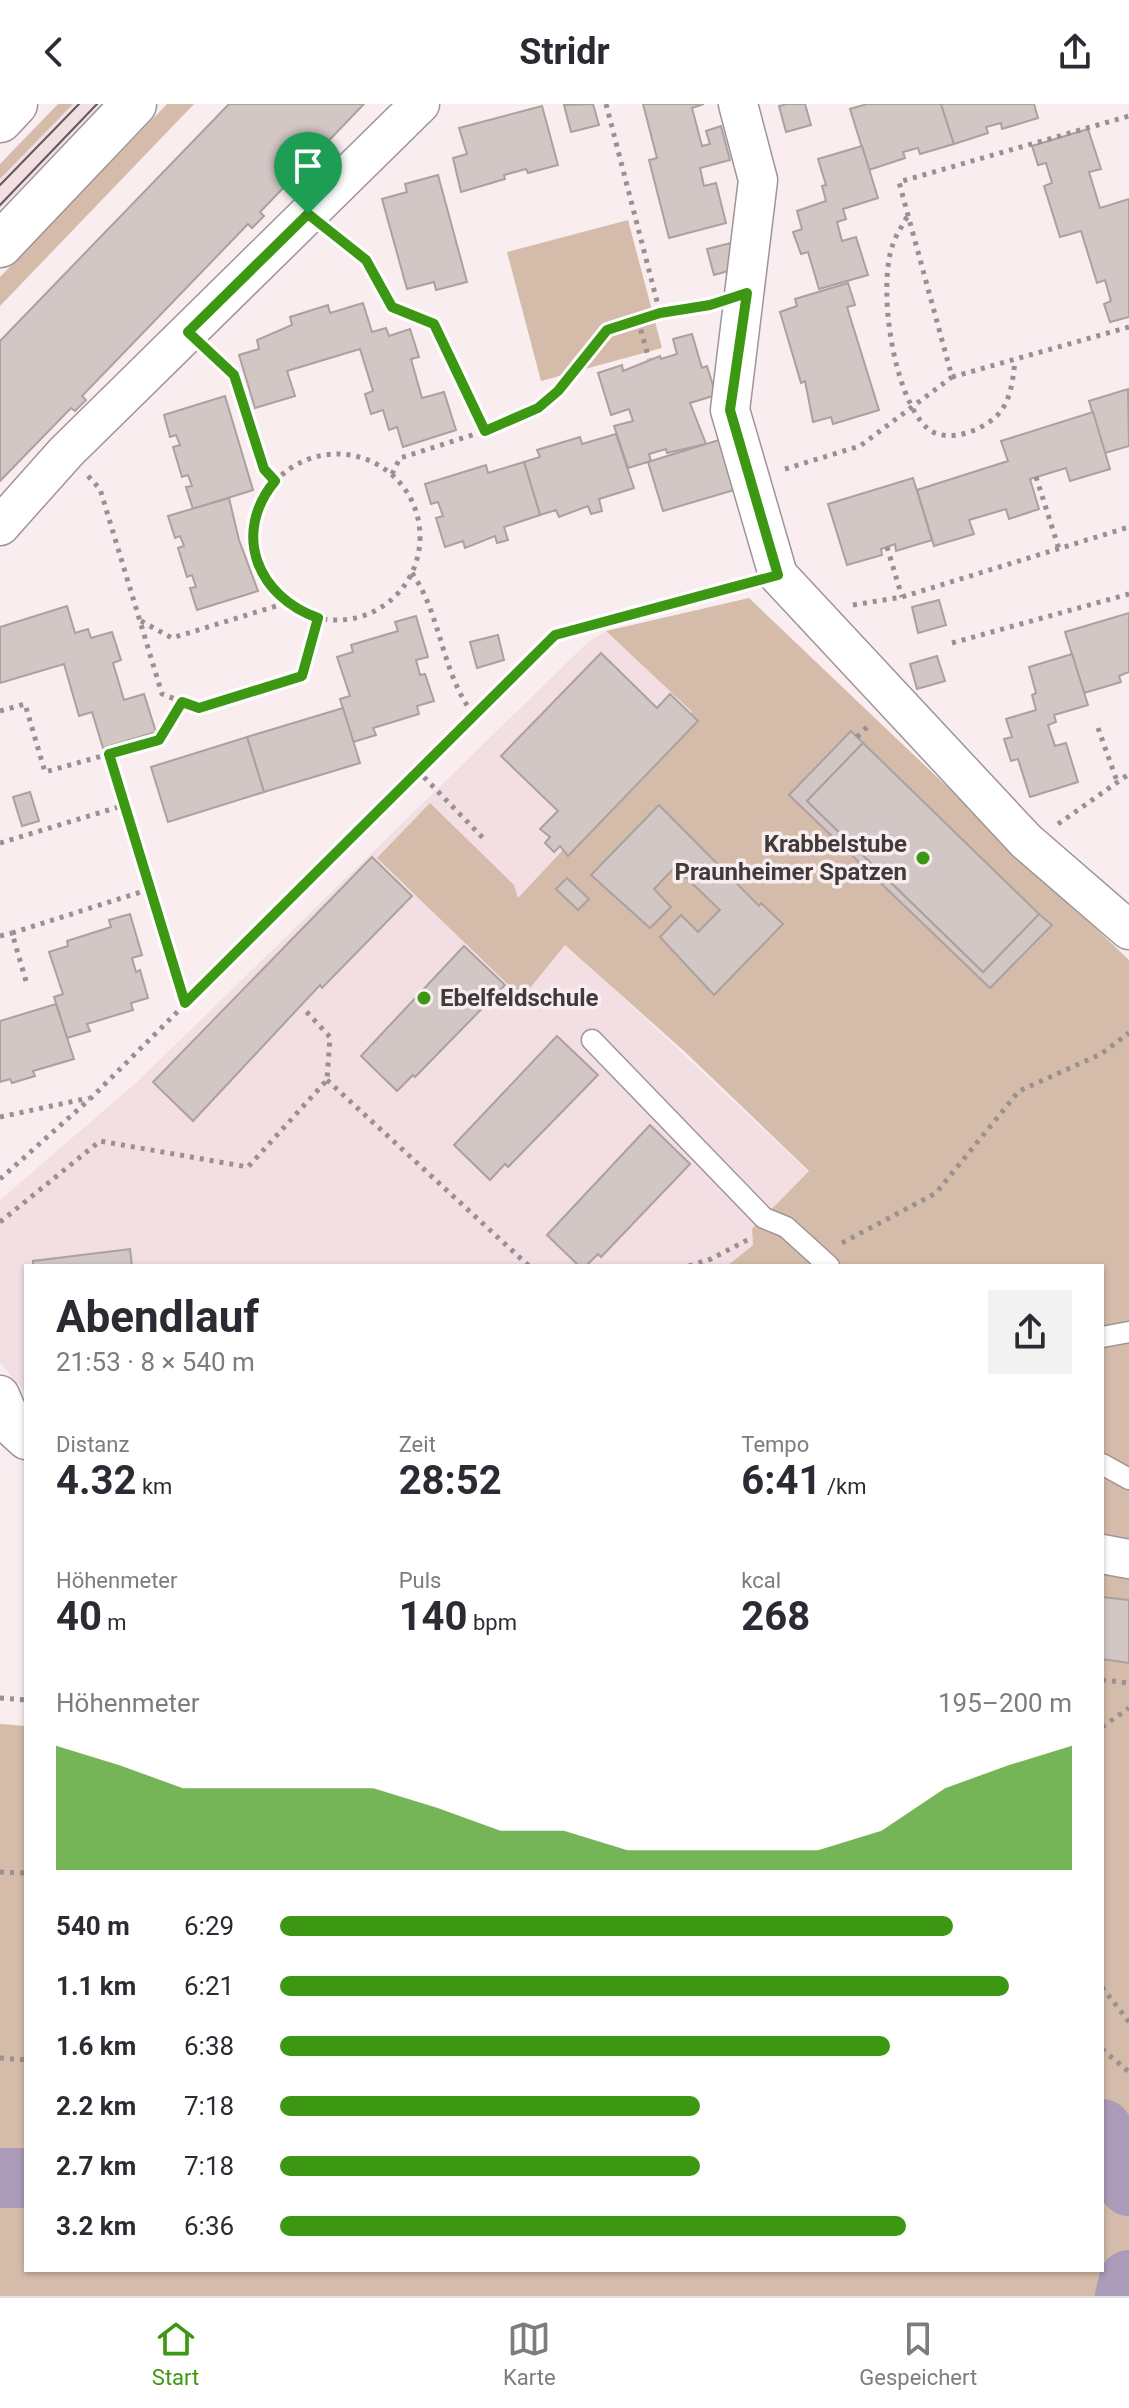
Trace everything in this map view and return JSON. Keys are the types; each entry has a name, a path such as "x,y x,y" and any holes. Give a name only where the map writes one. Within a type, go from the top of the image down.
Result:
{"main road":[{"path":"0,120 15,104"},
{"path":"0,245 134,104"}],"street":[{"path":"0,526 66,452 420,104"},
{"path":"738,104 758,180 747,293 730,410 778,575 1026,841 1129,930"},
{"path":"0,1395 15,1430 24,1438"},
{"path":"1104,1554 1129,1559"}],"lane":[{"path":"592,1040 764,1218 786,1227 823,1261"},
{"path":"1104,1337 1129,1332"},
{"path":"1104,1465 1129,1479"}],"path":[{"path":"606,104 660,313"},
{"path":"952,377 899,182 1129,116"},
{"path":"308,214 366,260 392,307 434,324 485,431"},
{"path":"907,216 892,246 888,308 903,386 911,408 928,429 941,435 973,431 1002,410 1012,387 1015,361"},
{"path":"392,474 400,458 485,431 538,408 558,391 607,330 660,313 710,305 747,293"},
{"path":"638,320 649,359"},
{"path":"750,479 860,446 952,377 1129,327"},
{"path":"188,332 234,375 264,469 275,481"},
{"path":"66,452 100,489 162,694 199,708 302,676 318,618"},
{"path":"325,455 361,457 392,474 404,488 418,520 419,547 412,573 402,589 373,612 355,618 318,618 286,603 264,576 254,542 259,507 275,481 292,466 325,455"},
{"path":"1036,477 1059,549"},
{"path":"811,613 902,597 1129,527"},
{"path":"887,547 902,597"},
{"path":"412,573 425,592 458,695 474,715"},
{"path":"0,1179 91,1098 555,635 778,575"},
{"path":"952,643 1129,594"},
{"path":"140,620 172,638 286,603"},
{"path":"0,711 25,704 45,772 159,740 182,702"},
{"path":"1098,728 1118,784"},
{"path":"109,754 185,1003"},
{"path":"417,770 486,841"},
{"path":"1026,841 1040,837 1129,774"},
{"path":"0,843 125,805"},
{"path":"0,936 150,889"},
{"path":"12,933 26,981"},
{"path":"0,1222 100,1141 248,1167 327,1080 330,1037 304,1009"},
{"path":"823,1261 936,1193 1019,1091 1101,1054 1129,1033"},
{"path":"327,1080 527,1264"},
{"path":"0,1117 91,1098"},
{"path":"695,1264 753,1236 786,1227"},
{"path":"1104,1680 1129,1683"},
{"path":"0,1698 24,1700"},
{"path":"1104,1726 1129,1708"},
{"path":"0,1872 24,1873"},
{"path":"1104,1990 1129,2022"},
{"path":"1104,2051 1129,2072"},
{"path":"0,2058 24,2060"}],"shaded area":[{"path":"58,104 73,104 0,179 0,164"},
{"path":"73,104 117,104 0,224 0,179"},
{"path":"167,104 194,104 0,306 0,277"},
{"path":"628,220 662,348 541,381 507,252"},
{"path":"749,598 1129,960 1129,2296 0,2296 0,1724 24,1726 24,2272 1104,2272 1104,1264 729,1264 753,1245 752,1229 809,1171 685,1052 565,945 522,998 377,858 430,803 514,885 518,898 692,712 606,631"},
{"name":"Ebelfeldschule","path":"606,631 692,712 518,899 809,1172 752,1229 753,1245 729,1264 24,1264 24,1391 0,1363 0,1200 137,1082 588,642"}],"building":[{"path":"229,104 364,104 260,212 264,216 252,228 248,224 82,396 86,400 75,411 71,408 0,481 0,341"},
{"path":"593,104 599,125 571,132 564,105"},
{"path":"643,104 704,104 692,108 702,146 710,144 706,131 721,126 730,160 700,168 704,186 716,183 726,223 669,238 649,160 657,158"},
{"path":"805,104 811,125 786,132 779,106"},
{"path":"867,104 941,104 954,144 920,154 918,148 903,152 905,158 869,170 850,109"},
{"path":"941,104 1034,104 1038,118 1002,129 1001,123 986,127 988,133 954,144"},
{"path":"542,106 558,165 528,173 526,169 504,175 505,179 461,192 453,158 467,154 459,128"},
{"path":"1088,129 1101,169 1089,172 1100,208 1129,199 1129,317 1110,322 1104,304 1111,301 1105,280 1097,283 1081,231 1060,237 1044,186 1052,183 1046,163 1038,165 1032,146"},
{"path":"862,146 878,198 843,209 846,219 837,222 842,241 856,237 868,275 819,289 808,252 801,254 793,232 802,229 797,211 826,201 822,186 826,185 818,159"},
{"path":"438,175 467,282 436,290 434,282 407,289 382,199 407,192 405,184"},
{"path":"735,242 742,267 714,275 707,249"},
{"path":"848,283 855,305 847,307 879,410 833,424 831,417 813,422 805,381 801,383 780,312 797,306 795,299"},
{"path":"363,303 372,332 386,328 389,336 410,329 419,357 411,359 422,398 444,392 456,430 403,447 397,427 389,430 383,410 371,414 365,394 373,391 360,349 287,371 295,396 255,408 239,355 259,349 257,340 292,325 290,317 328,305 330,313"},
{"path":"692,334 702,368 707,366 716,395 690,403 706,444 649,454 651,461 628,468 614,426 633,421 629,409 611,415 598,373 622,365 623,371 660,356 661,359 677,354 673,339"},
{"path":"1128,389 1129,446 1105,453 1089,401"},
{"path":"225,396 253,490 193,509 186,487 192,486 188,475 182,477 173,447 180,445 176,435 170,437 164,415"},
{"path":"1093,412 1110,469 1070,481 1066,468 1030,479 1039,509 1009,519 1006,509 969,520 974,534 934,546 917,490 1008,461 1001,441"},
{"path":"616,434 634,488 599,499 602,511 591,514 588,506 559,517 556,510 540,515 524,462 540,457 537,450 580,437 582,444"},
{"path":"719,440 734,490 663,511 648,462"},
{"path":"524,462 540,515 504,527 508,540 497,543 495,536 465,548 463,541 445,547 436,518 443,516 438,502 431,504 425,484 486,465 488,473"},
{"path":"913,478 932,540 896,551 895,544 881,549 882,555 847,565 828,504"},
{"path":"229,498 239,540 258,591 197,610 190,588 196,587 192,575 187,577 178,548 184,546 180,536 175,538 168,516"},
{"path":"939,600 946,625 918,633 912,607"},
{"path":"67,606 75,633 88,629 91,638 112,632 121,660 113,663 124,700 144,694 156,732 103,748 92,712 79,716 64,664 0,683 0,627"},
{"path":"1129,613 1129,672 1119,676 1121,682 1084,693 1065,632"},
{"path":"416,616 428,657 416,660 420,675 425,674 434,701 417,706 419,714 373,728 376,735 353,742 340,699 350,696 337,657 353,652 351,645 398,631 395,622"},
{"path":"498,635 504,660 477,668 470,642"},
{"path":"601,653 657,708 670,694 698,721 568,856 560,846 554,852 545,843 550,837 540,829 558,811 501,756"},
{"path":"1072,654 1088,705 1054,715 1056,722 1048,725 1055,746 1066,743 1078,782 1030,797 1018,759 1011,761 1004,739 1012,737 1006,719 1036,710 1032,695 1036,693 1029,667"},
{"path":"937,656 945,681 917,689 910,664"},
{"path":"343,708 360,763 264,792 247,737"},
{"path":"851,731 863,743 807,801 983,972 1039,914 1052,925 990,988 789,795"},
{"path":"247,737 264,792 168,822 151,767"},
{"name":"Krabbelstube Praunheimer Spatzen","path":"863,743 1039,914 983,972 807,801"},
{"path":"30,792 39,821 22,826 13,797"},
{"path":"659,805 759,906 761,903 783,924 714,995 660,937 681,915 698,932 720,910 675,867 654,889 671,907 650,928 591,875"},
{"path":"372,857 412,896 322,988 320,985 193,1121 153,1082"},
{"path":"567,878 589,899 578,910 556,889"},
{"path":"130,914 142,955 132,958 136,972 140,970 148,998 131,1003 133,1010 87,1024 90,1031 67,1038 54,997 63,994 49,952 68,946 67,941 111,927 109,920"},
{"path":"464,946 505,985 415,1077 413,1075 397,1091 361,1056"},
{"path":"56,1004 74,1059 33,1071 35,1076 12,1083 10,1079 0,1082 0,1021"},
{"path":"557,1036 598,1075 508,1167 505,1164 490,1180 454,1145"},
{"path":"650,1125 690,1164 601,1257 598,1254 588,1264 577,1264 547,1235"},
{"path":"130,1249 132,1264 33,1264 33,1261"},
{"path":"1104,1597 1129,1600 1129,1663 1104,1659"}],"waterway":[{"path":"1104,2132 1126,2167 1129,2186"},
{"path":"0,2178 24,2178"},
{"path":"1125,2296 1129,2280"}],"tram line":[{"path":"0,185 79,104"},
{"path":"0,205 97,104"}],"place":[{"name":"Krabbelstube Praunheimer Spatzen","path":"923,858"},
{"name":"Ebelfeldschule","path":"424,998"}],"route":[{"path":"308,214 366,260 392,307 434,324 485,431 538,408 558,391 607,330 660,313 710,305 747,293 730,410 778,575 555,635 185,1003 109,754 159,740 182,702 199,708 302,676 318,618 286,603 273,591 257,560 254,542 254,525 259,507 275,481 264,469 234,375 188,332 308,214"}]}
